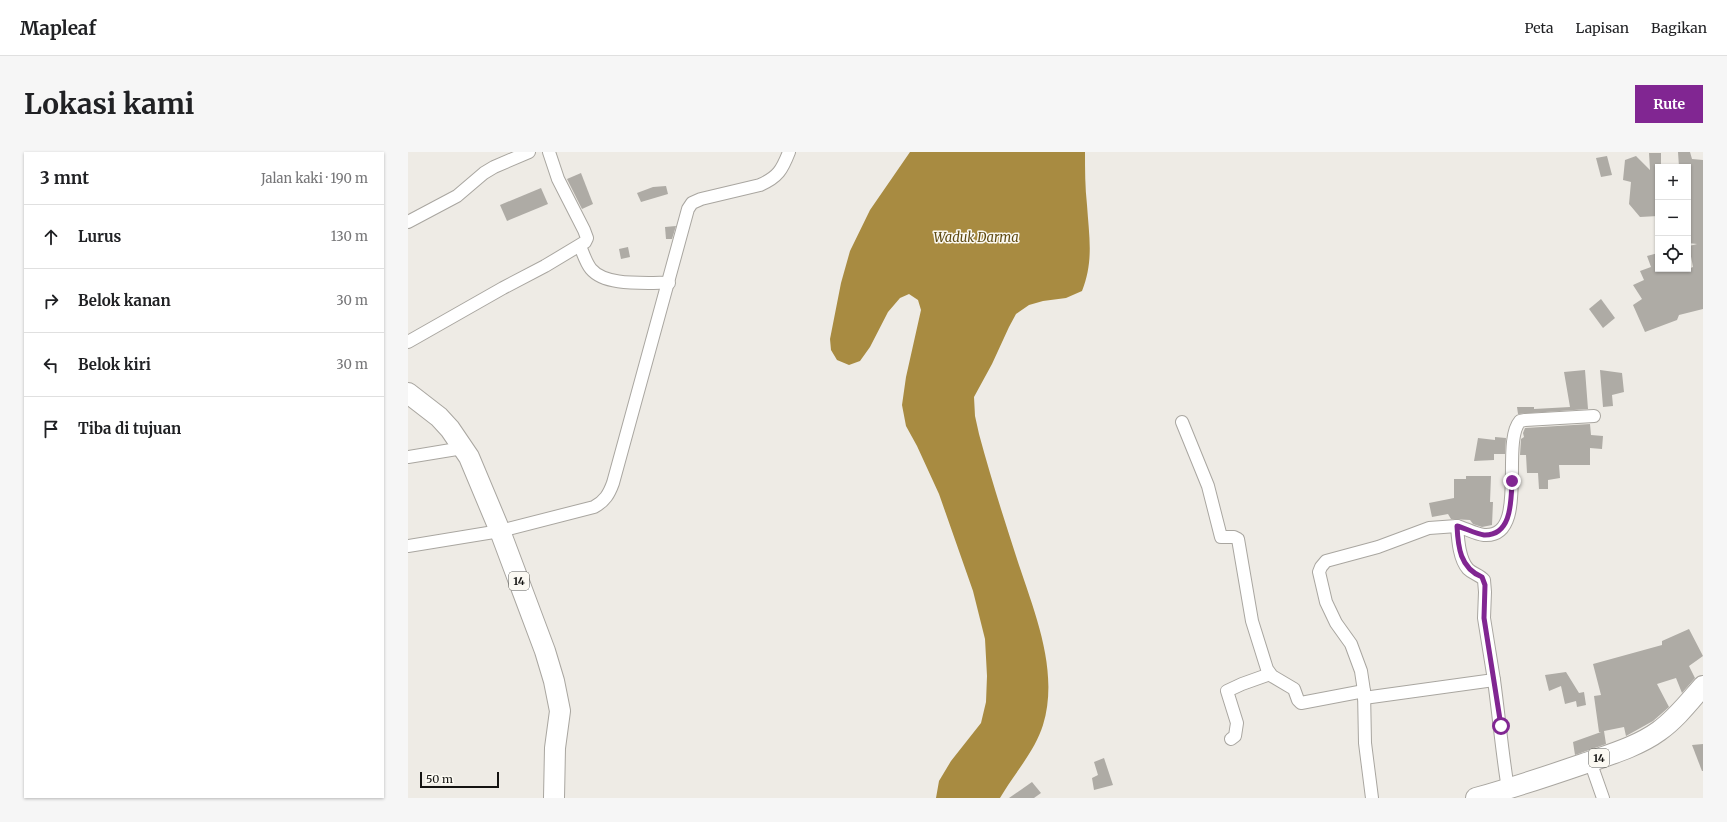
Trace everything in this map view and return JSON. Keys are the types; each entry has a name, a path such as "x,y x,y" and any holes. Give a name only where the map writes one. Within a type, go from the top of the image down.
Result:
{"highway":[{"name":"14","path":"408,393 439,417 450,429 463,448 500,531 545,651 554,681 560,711 555,748 554,798"},
{"name":"14","path":"1476,798 1508,789 1640,742 1658,732 1677,716 1703,686"}],"street":[{"path":"408,222 461,194 484,173 494,167 529,152"},
{"path":"408,342 583,245 587,238 558,179 549,152"},
{"path":"408,546 500,531 594,507 603,502 610,493 669,283 685,216 692,203 708,197 760,185 778,175 783,167 788,152"},
{"path":"580,246 589,268 596,274 619,282 669,283"},
{"path":"1372,798 1365,743 1364,694 1361,670 1351,644 1336,623 1326,602 1320,572 1321,567 1326,561 1378,547 1429,528 1457,526 1483,535 1495,533 1500,530 1508,516 1512,503 1514,441 1516,427 1520,421 1594,416"},
{"path":"1182,422 1208,486 1221,537 1236,538 1238,541 1252,621 1260,650 1270,674 1292,687 1301,703 1364,694 1494,680"},
{"path":"408,457 463,448"},
{"path":"1457,526 1462,558 1466,567 1484,580 1484,618 1501,726 1500,741 1508,789"},
{"path":"1231,739 1235,736 1237,723 1227,691 1270,674"},
{"path":"1590,761 1603,798"}],"water":[{"name":"Waduk Darma","path":"910,152 1085,152 1085,185 1090,248 1086,280 1082,291 1066,298 1043,301 1029,305 1016,314 974,397 975,416 983,449 1042,639 1048,682 1047,704 1043,725 1039,735 1030,753 1000,798 936,798 939,781 951,761 981,723 986,702 987,676 985,639 973,591 939,494 906,426 902,405 906,377 921,310 918,300 909,294 900,298 888,312 870,347 860,361 849,365 837,360 831,350 830,339 841,283 850,251 870,210"}],"building":[{"path":"1678,152 1690,152 1692,159 1703,160 1703,309 1679,315 1677,320 1645,332 1633,305 1642,299 1633,285 1644,280 1640,271 1651,267 1647,256 1655,254 1655,272 1691,272 1691,268 1693,267 1691,246 1697,244 1691,243 1691,164 1679,164"},
{"path":"1649,153 1661,153 1661,164 1655,164 1655,216 1640,217 1629,204 1631,182 1623,180 1625,160 1636,156 1650,170"},
{"path":"1607,156 1612,175 1601,177 1596,158"},
{"path":"581,173 593,204 582,209 567,179"},
{"path":"666,186 668,194 641,202 637,193 653,187"},
{"path":"541,188 548,204 507,221 500,205"},
{"path":"676,226 672,239 666,239 665,227"},
{"path":"628,247 630,257 621,259 619,249"},
{"path":"1601,299 1615,318 1603,328 1589,309"},
{"path":"1585,370 1588,409 1518,414 1517,407 1534,407 1534,409 1570,407 1564,372"},
{"path":"1600,370 1622,373 1624,392 1612,395 1613,406 1603,407"},
{"path":"1590,424 1591,435 1603,436 1602,449 1590,448 1590,465 1559,465 1560,478 1548,480 1548,489 1539,489 1538,473 1527,473 1526,455 1520,455 1521,439 1524,437 1523,433 1525,428"},
{"path":"1495,437 1506,438 1505,454 1494,454 1494,460 1474,461 1478,438 1495,440"},
{"path":"1466,476 1491,476 1490,502 1493,502 1492,525 1482,527 1473,524 1470,520 1451,519 1448,514 1432,517 1429,503 1454,498 1454,479 1466,479"},
{"path":"1689,629 1703,656 1689,666 1695,678 1682,693 1676,678 1657,684 1669,707 1653,721 1626,736 1624,727 1604,731 1606,744 1575,755 1573,742 1601,732 1599,732 1594,696 1601,695 1593,664 1662,645 1662,641"},
{"path":"1566,672 1579,693 1584,692 1586,705 1577,707 1576,701 1565,704 1561,686 1549,691 1545,675"},
{"path":"1703,744 1703,771 1702,771 1692,745"},
{"path":"1104,758 1113,785 1094,790 1092,778 1098,775 1094,762"},
{"path":"1032,782 1041,793 1034,798 1009,798"}],"route":[{"path":"1501,726 1484,618 1484,580 1482,577 1476,576 1466,567 1462,558 1457,526 1483,535 1495,533 1500,530 1508,516 1512,503 1512,481"}]}
